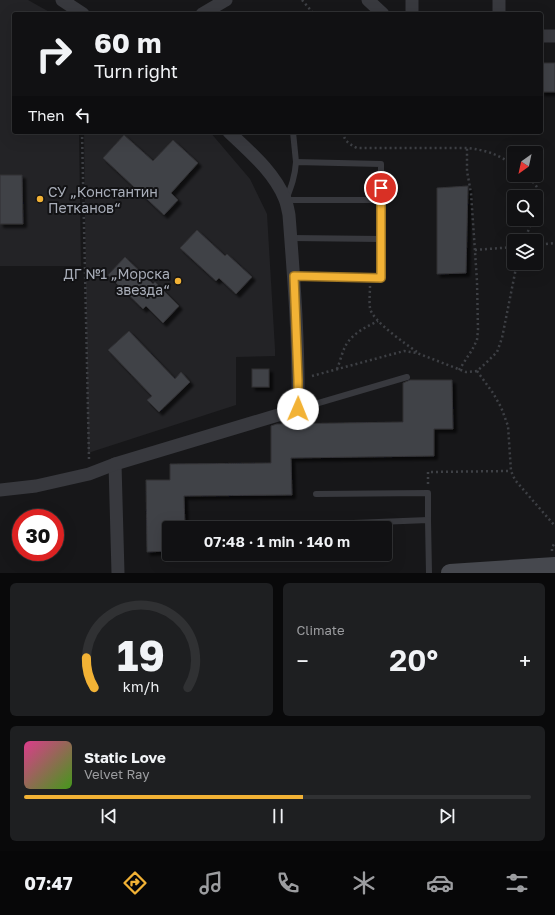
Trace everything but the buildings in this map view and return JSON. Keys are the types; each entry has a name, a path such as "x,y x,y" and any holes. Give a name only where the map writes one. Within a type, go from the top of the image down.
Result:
{"street":[{"path":"62,0 80,12"},
{"path":"205,12 226,0"},
{"path":"368,0 380,12"},
{"path":"412,0 412,12"},
{"path":"499,0 499,12"},
{"path":"543,36 555,36"},
{"path":"0,490 36,486 89,474 115,464 298,409 294,276 289,215 286,200 272,177 255,157 231,134"},
{"path":"115,464 118,573"},
{"path":"450,573 555,566"}],"lane":[{"path":"292,134 296,162 295,173 286,200 381,200"},
{"path":"294,276 381,278 381,164 296,162"},
{"path":"291,238 381,239"},
{"path":"298,409 407,377"},
{"path":"316,494 428,493 429,573"},
{"path":"392,521 428,520"}],"path":[{"path":"302,0 312,12"},
{"path":"82,134 89,474"},
{"path":"344,134 345,140 356,148 467,148 484,150 498,155 507,161"},
{"path":"459,370 477,340 478,330 477,280 471,193 467,171 467,148"},
{"path":"543,244 555,243"},
{"path":"475,250 507,248"},
{"path":"298,380 404,351 417,353 466,372 477,371 497,352 502,338 516,270"},
{"path":"370,278 370,308 372,314 378,321 417,353"},
{"path":"337,369 346,346 352,338 360,330 378,321"},
{"path":"477,371 493,393 508,426 511,470 515,480 555,526"},
{"path":"428,493 428,472 511,470"}],"shaded area":[{"name":"СУ „Константин Петканов“","path":"0,0 28,0 49,12 12,12 12,134 79,134 81,266 0,266"},
{"name":"ДГ №1 „Морска звезда“","path":"84,134 212,134 250,179 267,214 275,356 236,357 236,405 88,453"}],"place":[{"name":"СУ „Константин Петканов“","path":"40,199"},
{"name":"ДГ №1 „Морска звезда“","path":"178,281"}],"route":[{"path":"298,409 294,276 381,278 381,188"}]}
